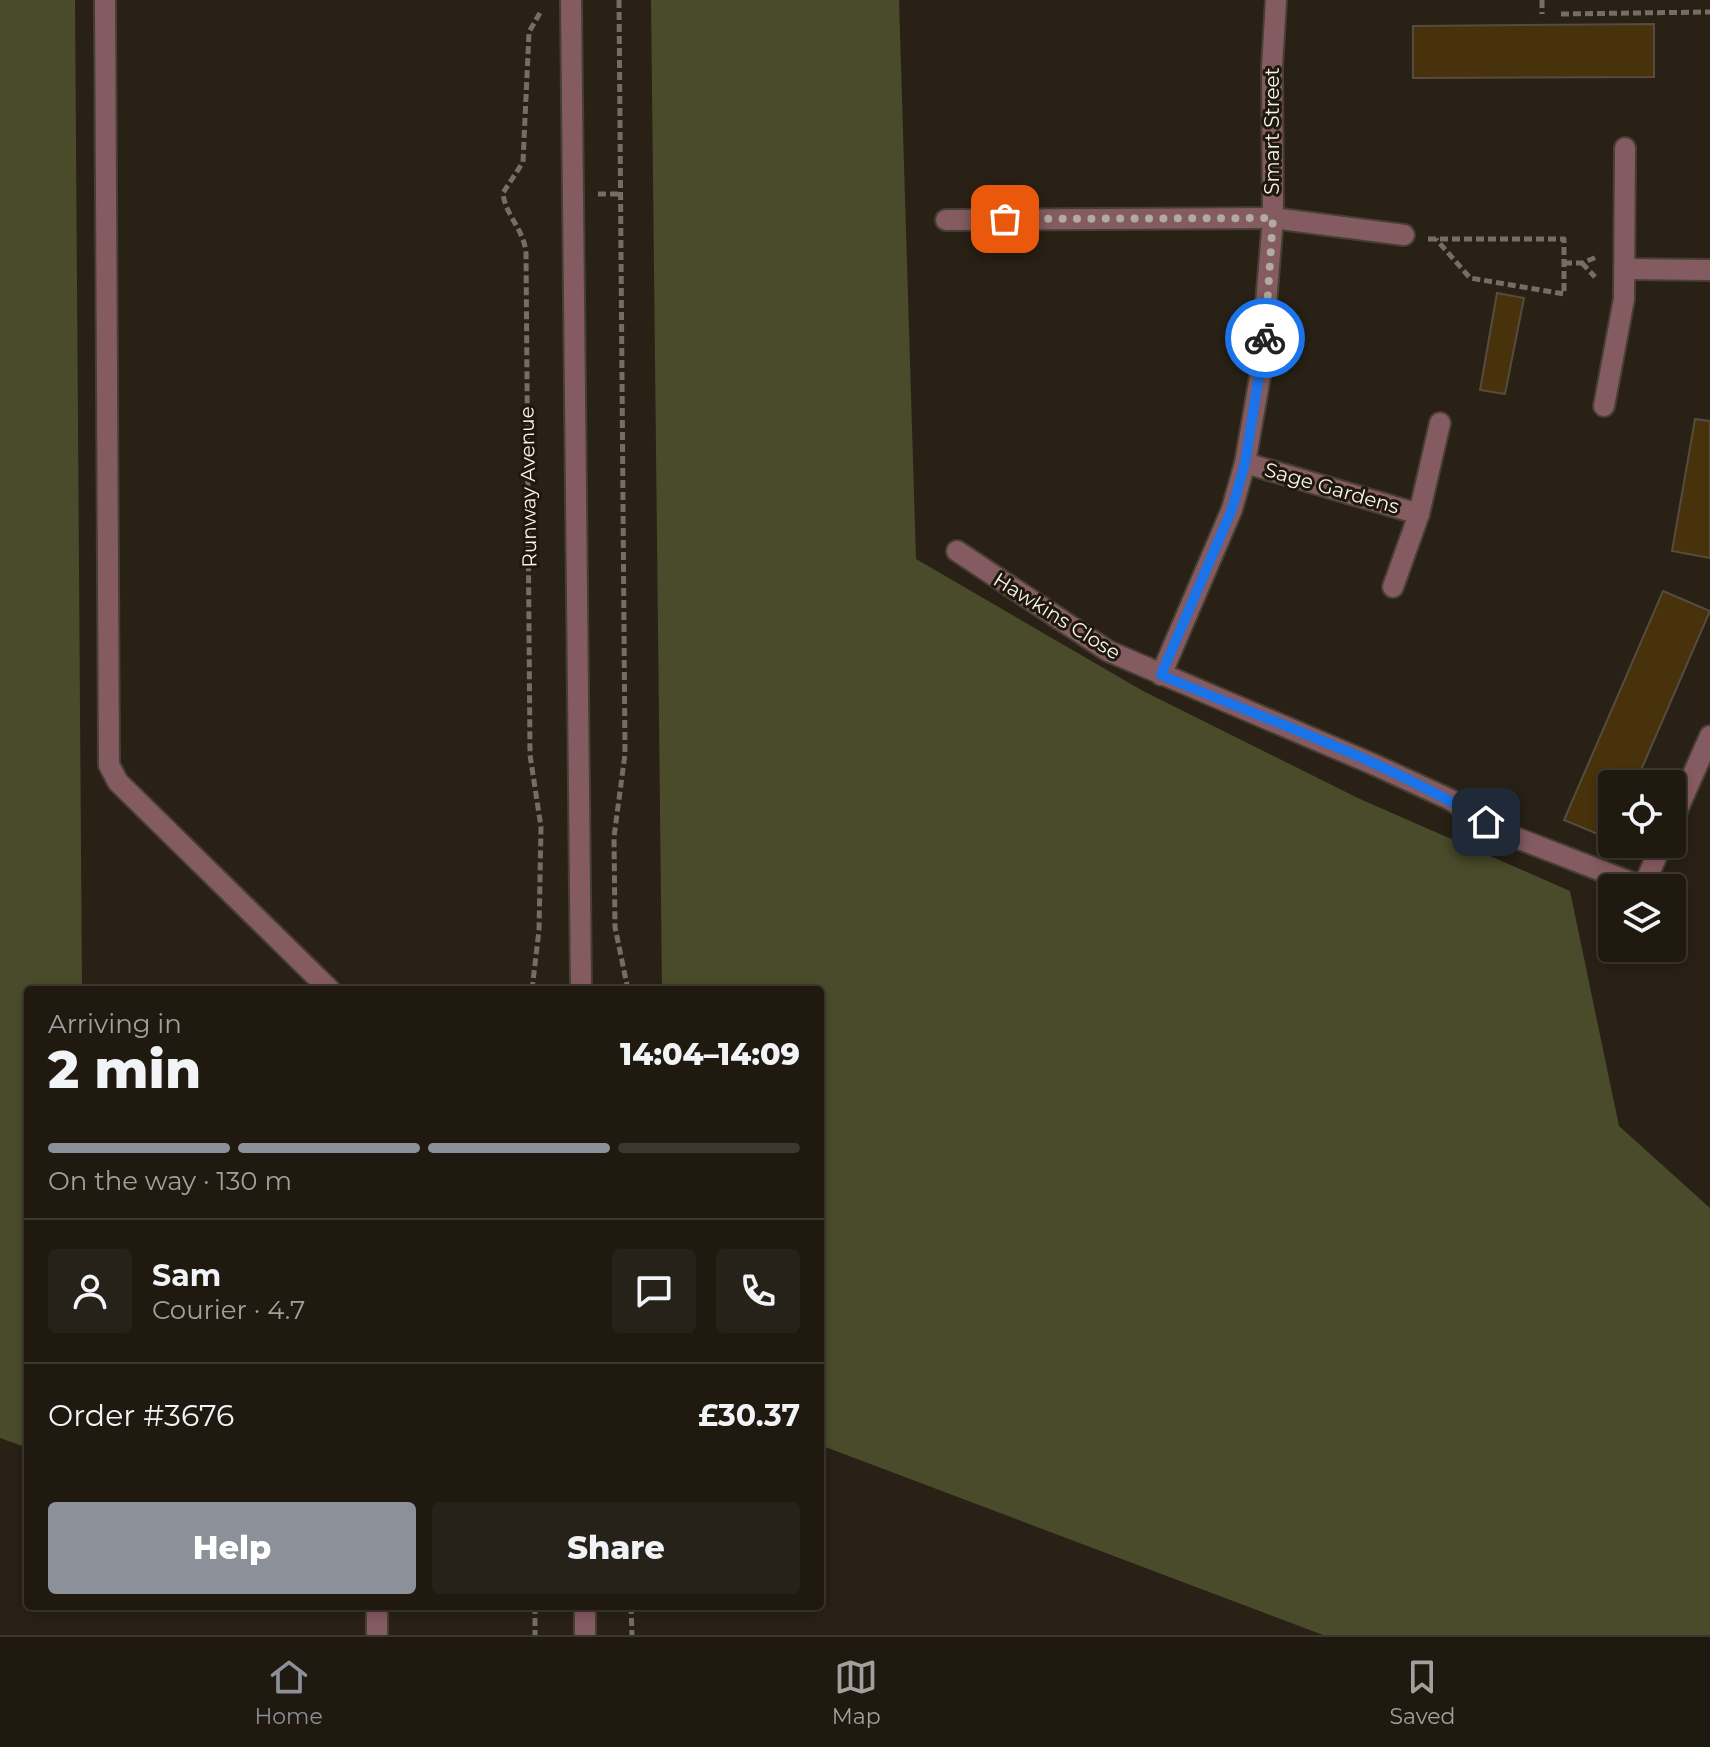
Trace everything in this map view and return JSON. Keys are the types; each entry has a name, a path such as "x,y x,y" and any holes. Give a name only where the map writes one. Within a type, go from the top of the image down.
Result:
{"street":[{"path":"105,0 109,765 118,782 326,986"},
{"path":"571,0 581,986"},
{"name":"Smart Street","path":"1161,675 1232,509 1245,463 1266,329 1273,218 1272,67 1276,0"},
{"path":"1604,406 1624,299 1625,148"},
{"path":"946,220 1273,218 1404,235"},
{"path":"1625,269 1710,270"},
{"name":"Sage Gardens","path":"1393,587 1419,514 1440,423"},
{"name":"Sage Gardens","path":"1245,463 1419,514"},
{"name":"Hawkins Close","path":"957,551 1108,651 1449,799 1504,833 1610,874"},
{"path":"1686,790 1710,736"},
{"path":"377,1610 377,1635"},
{"path":"585,1610 585,1635"}],"path":[{"name":"Runway Avenue","path":"532,986 539,930 541,827 530,755 526,253 523,235 506,209 503,193 523,162 529,32 547,0"},
{"path":"619,0 625,754 614,837 615,927 627,986"},
{"path":"1542,0 1542,14"},
{"path":"1561,14 1710,12"},
{"path":"1404,235 1436,239 1564,239 1564,294 1470,278 1436,239"},
{"path":"535,1610 535,1635"},
{"path":"631,1610 632,1635"}],"green space":[{"path":"0,0 75,0 82,986 24,986 24,1447 0,1438"},
{"path":"651,0 899,0 916,559 1143,691 1360,799 1570,891 1619,1126 1710,1208 1710,1635 1323,1635 824,1447 824,986 662,986"}],"building":[{"path":"1654,24 1654,77 1413,78 1413,26"},
{"path":"1497,293 1524,298 1505,394 1480,390"},
{"path":"1695,419 1710,421 1710,558 1672,551"},
{"path":"1663,591 1710,611 1641,770 1598,770 1598,834 1564,820"}],"way so far":[{"path":"1005,219 1273,218 1265,338"}],"route":[{"path":"1265,338 1245,463 1232,509 1161,675 1375,765 1449,799 1486,822"}]}
